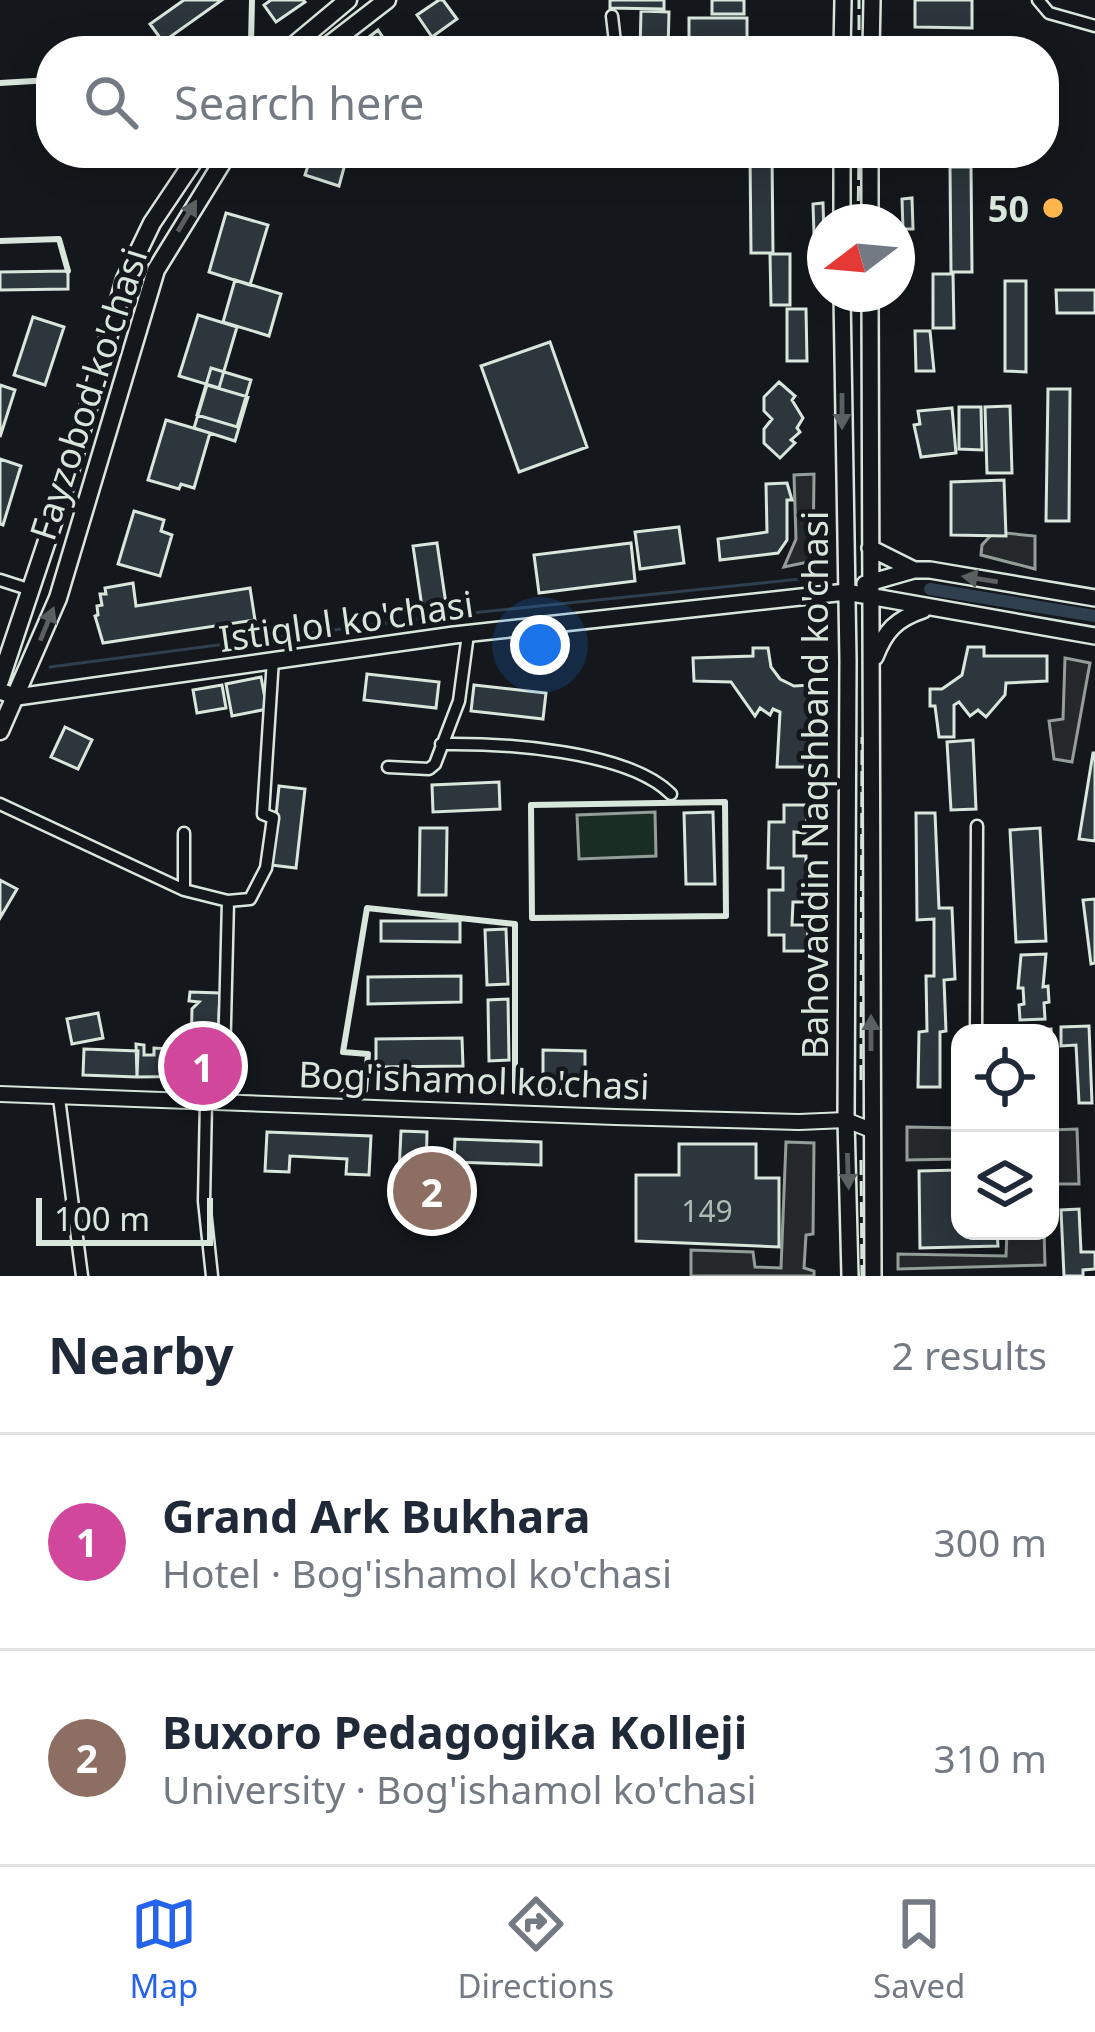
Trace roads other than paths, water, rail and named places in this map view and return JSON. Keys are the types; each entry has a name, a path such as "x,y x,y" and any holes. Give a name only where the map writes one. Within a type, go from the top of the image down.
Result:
{"main road":[{"path":"305,36 348,0"},
{"path":"340,36 387,0"},
{"path":"842,36 843,0"},
{"path":"872,0 872,36"},
{"name":"Fayzobod ko'chasi","path":"0,681 125,278 152,223 189,168"},
{"name":"Fayzobod ko'chasi","path":"0,730 8,694 58,598 156,270 219,168"},
{"path":"842,168 842,204"},
{"path":"870,168 870,204"},
{"name":"Bahovaddin Naqshband ko'chasi","path":"842,312 850,1276"},
{"name":"Bahovaddin Naqshband ko'chasi","path":"870,312 873,1276"},
{"path":"870,548 914,570 1095,598"},
{"path":"871,588 914,570"},
{"path":"871,588 925,609 1095,636"},
{"name":"Istiqlol ko'chasi","path":"8,694 871,588"},
{"path":"869,671 884,634 902,617 925,609"}],"street":[{"path":"1038,0 1049,13 1095,26"},
{"path":"612,16 614,36"},
{"path":"0,580 31,590"},
{"path":"388,767 429,769 459,701 468,634"},
{"path":"0,803 184,890 228,901 250,899 266,868 273,818 263,814 273,659"},
{"path":"441,744 537,748 644,771 671,794"},
{"path":"976,1024 977,826"},
{"path":"184,833 184,890"},
{"path":"223,1102 228,901"},
{"name":"Bog'ishamol ko'chasi","path":"0,1094 616,1118 846,1120 871,1130"},
{"path":"59,1099 82,1276"},
{"path":"206,1102 204,1201 212,1276"}],"waterway":[{"path":"50,667 433,617 819,577"},
{"path":"930,589 1095,616"}],"place":[{"name":"50","path":"1053,208"},
{"name":"Grand Ark Bukhara","path":"203,1066"},
{"name":"Buxoro Pedagogika Kolleji","path":"432,1191"}]}
